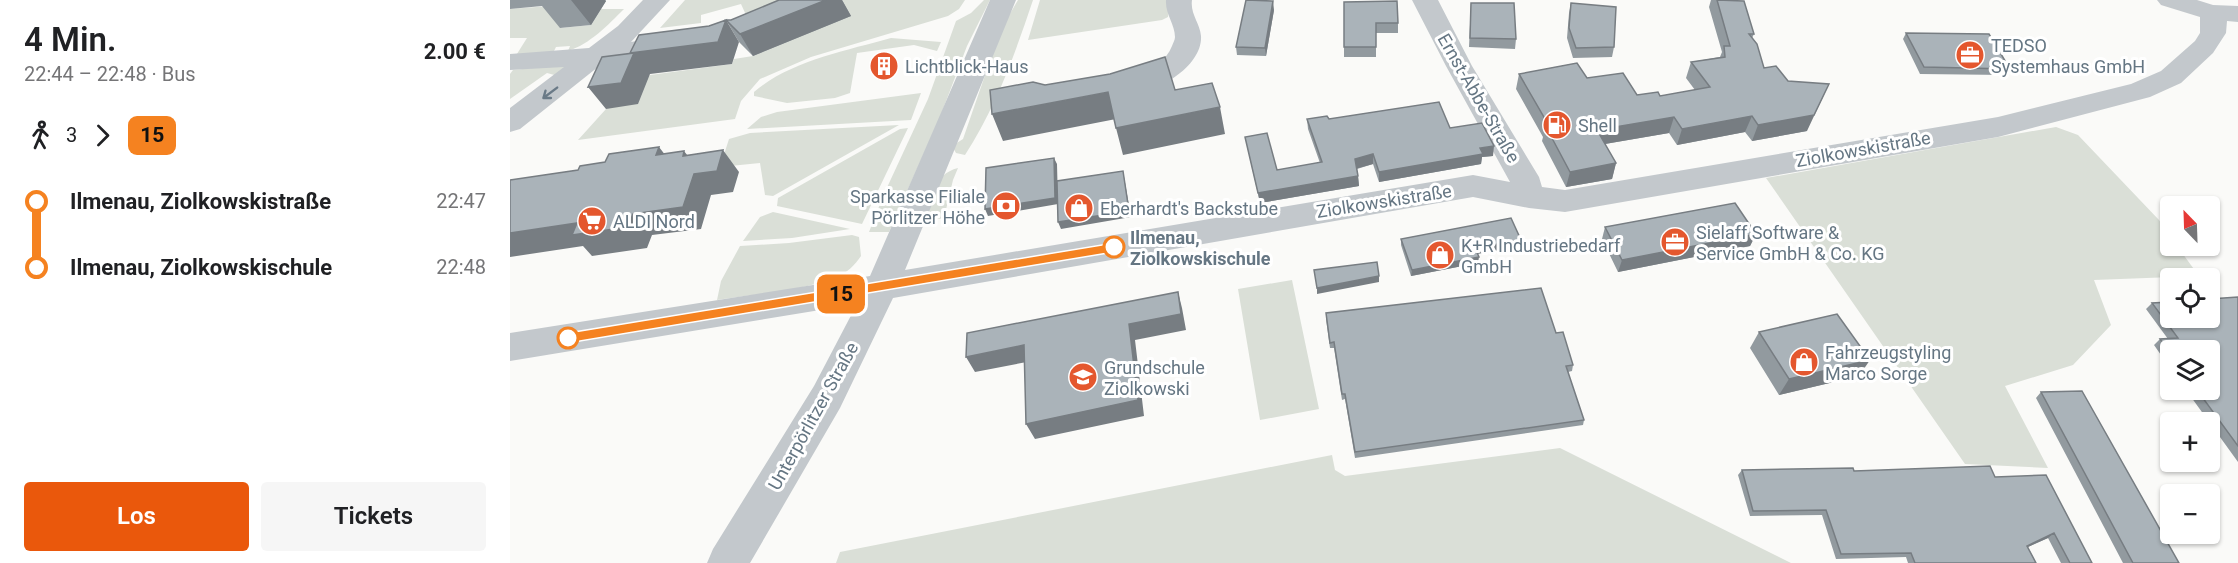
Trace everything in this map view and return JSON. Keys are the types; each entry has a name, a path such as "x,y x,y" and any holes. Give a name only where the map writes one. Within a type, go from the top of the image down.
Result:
{"street":[{"path":"510,122 627,32 657,0"},
{"name":"Unterpörlitzer Straße","path":"727,563 827,397 882,287 1003,0"},
{"path":"1106,90 1141,83 1159,76 1180,59 1188,37 1178,8 1179,0"},
{"name":"Ernst-Abbe-Straße","path":"1425,0 1459,66 1524,177 1529,197"},
{"path":"2170,0 2224,13"},
{"name":"Ziolkowskistraße","path":"510,347 882,287 1473,186 1504,190 1529,197 1565,201 1998,127 2140,91 2171,77 2204,47 2213,33 2214,21 2224,13"},
{"path":"510,62 598,56 637,47 703,38"}],"shaded area":[{"path":"685,0 785,0 746,15 741,4 701,15 701,23 660,28"},
{"path":"843,0 965,0 959,9 948,16 811,57 760,79 741,101 735,119 578,140 606,109 650,75 732,64 734,59 753,56 850,16 838,2"},
{"path":"984,0 990,0 967,46 940,117 889,232 869,232 928,99 956,21 971,13"},
{"path":"1018,0 1033,0 1004,80 965,155 956,153 952,146 963,139 1001,29"},
{"path":"1040,0 1170,0 1168,17 1162,20 1028,40"},
{"path":"576,4 561,28 591,25 601,9 624,9 598,33 576,48 568,51 570,46 556,47 553,53 515,57 527,38 510,38 510,9"},
{"path":"891,38 941,42 937,51 914,45 857,53 850,93 835,98 787,103 754,96 754,92 784,72 819,58"},
{"path":"561,65 567,69 558,76 547,73 510,99 510,74 513,70"},
{"path":"921,93 911,120 747,129 761,117 777,112"},
{"path":"899,125 773,196 765,195 760,163 720,167 729,139 750,133"},
{"path":"2056,127 2078,135 2159,220 2160,256 2184,256 2193,268 2160,268 2160,277 2094,280 2111,325 2073,365 2005,386 2048,468 1965,464 1766,178"},
{"path":"908,128 862,224 777,206 778,198 900,129"},
{"path":"958,168 944,218 922,222 930,197 938,182 950,171"},
{"path":"773,212 850,229 792,238 743,241 760,217"},
{"path":"852,235 859,237 861,256 856,263 840,275 824,282 794,289 717,300 721,281 740,246 789,243"},
{"path":"1292,280 1319,409 1260,420 1238,289"},
{"path":"1560,448 1791,563 836,563 840,552 1332,455 1335,470 1345,476"}],"building":[{"path":"779,0 826,0 740,34 726,20 731,20"},
{"path":"1246,0 1273,1 1265,48 1236,47"},
{"path":"1717,0 1744,1 1754,34 1749,34 1757,44 1764,68 1776,66 1788,81 1829,84 1814,115 1758,125 1752,116 1682,129 1674,117 1597,130 1616,163 1570,172 1545,125 1548,124 1519,74 1577,63 1587,78 1623,73 1637,95 1658,92 1660,96 1710,87 1691,62 1725,57 1724,46 1730,46"},
{"path":"1397,1 1398,23 1376,23 1376,47 1344,47 1344,2"},
{"path":"1471,3 1514,3 1516,39 1470,38"},
{"path":"1571,3 1616,7 1614,47 1576,48 1569,28"},
{"path":"726,20 718,42 630,53 639,35 709,26"},
{"path":"1906,33 1989,34 2010,69 1924,67"},
{"path":"634,53 621,83 588,87 602,57"},
{"path":"1165,57 1175,90 1212,83 1220,107 1116,128 1108,92 992,114 990,90 1033,82 1045,85 1110,74"},
{"path":"1439,102 1450,128 1482,123 1494,146 1480,148 1483,154 1379,172 1373,154 1355,159 1358,176 1258,193 1245,137 1267,133 1277,170 1322,162 1307,119 1327,116 1329,119"},
{"path":"659,147 656,155 684,151 683,156 723,150 717,171 694,174 683,207 633,214 628,227 572,235 577,223 510,233 510,180 578,170 580,166 605,162 609,154"},
{"path":"1054,158 1055,198 985,209 986,168"},
{"path":"1123,171 1129,211 1058,222 1057,181"},
{"name":"Sielaff Software & Service GmbH & Co. KG","path":"1735,203 1756,234 1622,260 1605,227"},
{"path":"1511,218 1521,240 1475,248 1479,257 1412,270 1401,239"},
{"path":"1377,262 1379,276 1317,288 1314,270"},
{"path":"1541,288 1556,333 1563,332 1573,365 1566,366 1584,420 1355,452 1345,394 1342,394 1334,342 1330,343 1326,313"},
{"path":"1178,292 1181,314 1129,324 1138,400 1026,424 1024,345 966,357 967,333"},
{"path":"2238,297 2238,446 2220,421 2220,412 2213,412 2204,400 2220,400 2220,340 2160,339 2178,338 2171,328 2220,328 2220,298"},
{"path":"2152,303 2160,303 2160,314"},
{"path":"1837,314 1870,360 1789,379 1759,332"},
{"path":"2082,391 2160,529 2160,544 2168,544 2179,563 2133,563 2041,392"},
{"path":"1990,466 1995,477 2046,475 2092,563 2070,563 2054,533 2027,546 2036,563 1915,563 1911,553 1841,554 1826,510 1753,511 1742,470 1853,468 1854,471"}],"bus line":[{"name":"15","path":"568,338 1114,247"}],"place":[{"name":"TEDSO Systemhaus GmbH","path":"1970,55"},
{"name":"Lichtblick-Haus","path":"884,66"},
{"name":"Shell","path":"1557,125"},
{"name":"Sparkasse Filiale Pörlitzer Höhe","path":"1006,206"},
{"name":"Eberhardt's Backstube","path":"1079,208"},
{"name":"ALDI Nord","path":"592,221"},
{"name":"Sielaff Software & Service GmbH & Co. KG","path":"1675,242"},
{"name":"Ilmenau, Ziolkowskischule","path":"1114,247"},
{"name":"K+R Industriebedarf GmbH","path":"1440,255"},
{"name":"Fahrzeugstyling Marco Sorge","path":"1804,362"},
{"name":"Grundschule Ziolkowski","path":"1083,377"}]}
